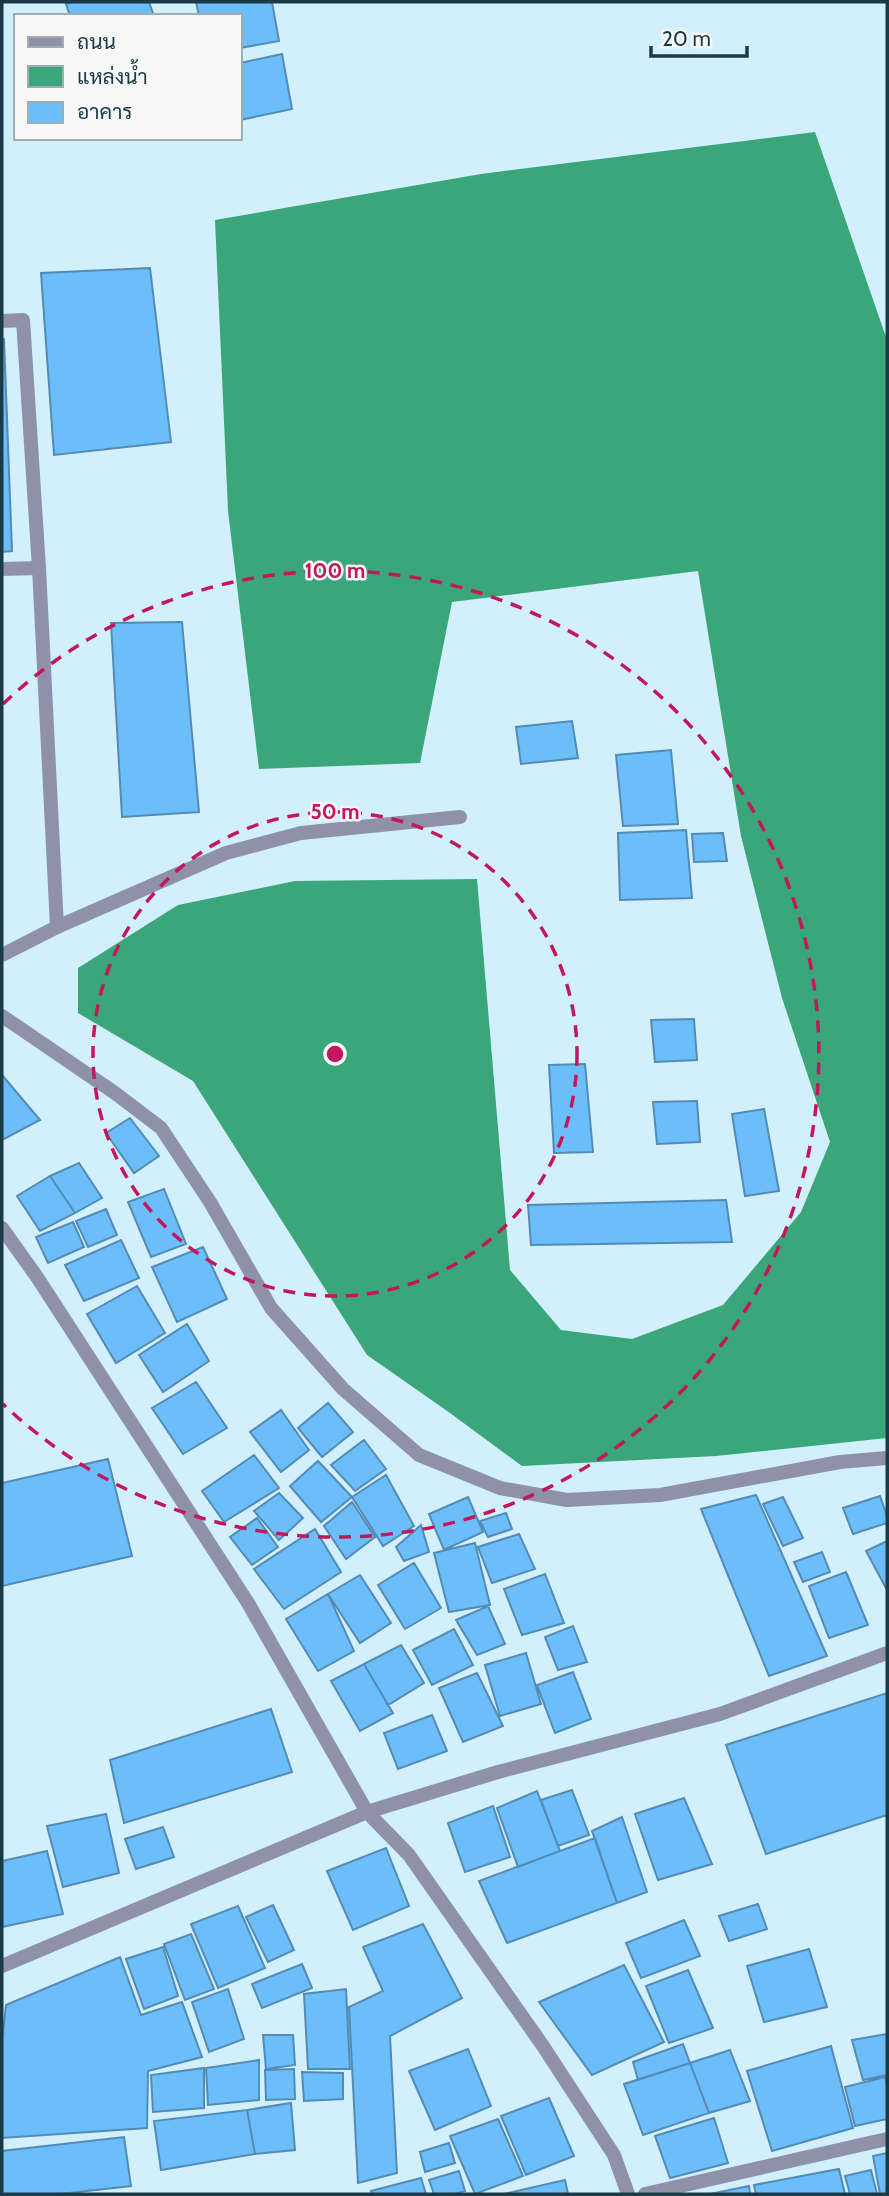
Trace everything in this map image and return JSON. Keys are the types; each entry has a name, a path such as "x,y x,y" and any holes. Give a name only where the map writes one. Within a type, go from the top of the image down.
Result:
{"street":[{"path":"2,321 23,320 39,568 57,927"},
{"path":"2,569 39,568"},
{"path":"2,955 57,927 226,853 301,833 460,817"},
{"path":"2,1016 161,1128 210,1202 271,1308 343,1389 419,1455 500,1488 567,1500 660,1495 840,1462 887,1458"},
{"path":"2,1228 37,1277 248,1603 367,1812 409,1855 543,2046 614,2155 628,2194"},
{"path":"2,1966 367,1812 498,1772 720,1714 887,1653"},
{"path":"645,2194 887,2139"}],"water":[{"path":"815,132 887,340 887,1438 716,1456 522,1466 367,1355 193,1081 78,1013 78,968 178,905 295,881 477,879 510,1270 561,1330 632,1339 723,1305 801,1212 830,1142 782,998 741,836 698,571 452,602 420,763 259,769 228,511 215,220 481,174"}],"building":[{"path":"149,2 153,14 69,14 66,4"},
{"path":"196,2 272,2 279,41 242,48 242,14 199,14"},
{"path":"282,54 292,109 242,120 242,63"},
{"path":"150,268 171,442 54,455 41,273"},
{"path":"2,339 12,551 2,552"},
{"path":"182,622 199,812 122,817 111,623"},
{"path":"572,721 578,758 521,764 516,727"},
{"path":"671,750 678,824 623,826 616,755"},
{"path":"686,830 692,898 620,900 618,833"},
{"path":"723,833 727,861 694,862 692,834"},
{"path":"694,1019 697,1060 655,1062 651,1020"},
{"path":"585,1064 593,1152 554,1153 549,1065"},
{"path":"2,1075 40,1120 2,1140"},
{"path":"697,1101 700,1142 657,1144 653,1102"},
{"path":"764,1109 779,1191 745,1196 732,1114"},
{"path":"130,1118 159,1156 134,1173 106,1133"},
{"path":"79,1163 102,1198 75,1213 50,1176"},
{"path":"50,1176 75,1213 40,1231 17,1196"},
{"path":"164,1189 186,1244 151,1257 128,1202"},
{"path":"726,1200 732,1242 531,1245 528,1205"},
{"path":"106,1209 117,1235 88,1247 76,1221"},
{"path":"73,1222 84,1247 48,1263 36,1237"},
{"path":"121,1240 139,1278 84,1301 65,1265"},
{"path":"203,1247 227,1299 177,1322 152,1267"},
{"path":"137,1286 165,1333 116,1363 87,1314"},
{"path":"187,1324 209,1361 163,1392 139,1355"},
{"path":"196,1382 227,1428 183,1454 152,1408"},
{"path":"328,1403 353,1432 322,1457 298,1428"},
{"path":"281,1410 309,1450 281,1472 250,1432"},
{"path":"364,1440 386,1469 355,1491 331,1465"},
{"path":"254,1455 279,1488 224,1522 202,1491"},
{"path":"108,1459 132,1556 2,1586 2,1483"},
{"path":"318,1461 352,1497 321,1522 290,1486"},
{"path":"386,1475 414,1526 383,1546 352,1497"},
{"path":"279,1493 303,1518 279,1540 254,1511"},
{"path":"756,1495 827,1656 769,1676 701,1509"},
{"path":"880,1496 887,1523 853,1534 843,1508"},
{"path":"468,1497 483,1532 444,1550 429,1514"},
{"path":"783,1497 803,1538 783,1546 763,1504"},
{"path":"352,1502 375,1537 346,1559 324,1526"},
{"path":"506,1513 512,1529 488,1537 480,1521"},
{"path":"257,1518 278,1547 252,1565 230,1537"},
{"path":"421,1525 429,1552 404,1561 396,1547"},
{"path":"315,1529 341,1572 284,1609 254,1569"},
{"path":"519,1534 535,1569 492,1583 478,1547"},
{"path":"887,1541 887,1590 866,1551"},
{"path":"475,1543 490,1605 449,1612 434,1553"},
{"path":"822,1552 830,1572 803,1582 794,1562"},
{"path":"414,1563 441,1608 405,1629 378,1585"},
{"path":"846,1572 868,1625 829,1638 809,1586"},
{"path":"545,1574 564,1623 522,1635 504,1589"},
{"path":"360,1575 391,1623 360,1643 328,1594"},
{"path":"328,1594 354,1651 318,1671 286,1619"},
{"path":"488,1606 505,1644 477,1655 456,1620"},
{"path":"573,1626 587,1662 558,1670 545,1637"},
{"path":"454,1629 473,1665 432,1685 413,1650"},
{"path":"401,1645 424,1683 388,1705 364,1664"},
{"path":"526,1653 541,1704 500,1716 485,1665"},
{"path":"364,1664 393,1713 360,1731 331,1681"},
{"path":"573,1672 591,1719 555,1733 537,1685"},
{"path":"477,1673 503,1726 463,1742 439,1688"},
{"path":"887,1693 887,1815 766,1854 726,1745"},
{"path":"271,1709 292,1772 124,1823 110,1760"},
{"path":"432,1715 447,1751 398,1769 384,1733"},
{"path":"572,1790 589,1835 558,1846 541,1800"},
{"path":"537,1791 560,1851 518,1867 497,1808"},
{"path":"684,1798 712,1864 658,1880 635,1814"},
{"path":"493,1806 510,1857 465,1872 448,1823"},
{"path":"106,1814 119,1873 63,1887 47,1826"},
{"path":"622,1817 647,1892 617,1903 592,1831"},
{"path":"163,1827 174,1857 136,1869 125,1839"},
{"path":"595,1838 617,1903 507,1943 479,1881"},
{"path":"386,1848 409,1906 353,1930 327,1871"},
{"path":"47,1851 63,1914 2,1927 2,1861"},
{"path":"758,1904 767,1929 729,1941 719,1916"},
{"path":"273,1905 294,1950 268,1962 246,1917"},
{"path":"238,1906 265,1968 218,1988 191,1924"},
{"path":"684,1920 700,1956 641,1978 626,1943"},
{"path":"423,1924 462,1998 390,2036 397,2173 358,2183 349,2007 383,1991 363,1947"},
{"path":"191,1934 214,1989 185,2000 164,1944"},
{"path":"163,1947 178,1996 144,2009 126,1959"},
{"path":"809,1949 827,2007 764,2022 747,1966"},
{"path":"120,1957 141,2015 182,2002 202,2057 148,2071 147,2128 2,2138 2,2041 6,2005"},
{"path":"302,1964 312,1988 262,2008 252,1984"},
{"path":"624,1965 664,2042 592,2075 539,2002"},
{"path":"688,1970 713,2028 669,2043 646,1986"},
{"path":"228,1989 244,2039 209,2052 192,2002"},
{"path":"346,1989 350,2069 308,2069 304,1994"},
{"path":"887,2034 887,2075 863,2080 852,2040"},
{"path":"263,2035 293,2035 295,2065 266,2069"},
{"path":"683,2044 690,2063 638,2080 633,2062"},
{"path":"831,2046 853,2128 772,2151 747,2071"},
{"path":"468,2049 491,2106 435,2130 409,2071"},
{"path":"730,2050 750,2101 709,2113 690,2063"},
{"path":"259,2060 259,2100 208,2105 206,2068"},
{"path":"690,2063 709,2113 643,2135 624,2084"},
{"path":"204,2068 204,2108 153,2112 151,2075"},
{"path":"294,2069 295,2099 266,2100 265,2070"},
{"path":"302,2072 343,2073 343,2099 304,2101"},
{"path":"885,2077 887,2119 855,2126 845,2087"},
{"path":"549,2098 574,2156 526,2175 501,2116"},
{"path":"291,2103 295,2150 255,2154 247,2110"},
{"path":"247,2110 255,2154 161,2170 154,2121"},
{"path":"714,2118 728,2163 670,2178 655,2136"},
{"path":"498,2119 523,2176 475,2194 450,2136"},
{"path":"124,2137 131,2186 60,2194 2,2194 2,2151"},
{"path":"449,2143 455,2163 425,2172 420,2152"},
{"path":"887,2153 887,2194 880,2194 873,2156"},
{"path":"839,2169 845,2194 756,2194 754,2185"},
{"path":"871,2170 877,2194 850,2194 845,2176"},
{"path":"459,2171 465,2191 434,2194 429,2180"},
{"path":"421,2178 426,2194 372,2194 371,2191"},
{"path":"565,2180 568,2194 504,2194"},
{"path":"749,2186 750,2194 710,2194"}]}
